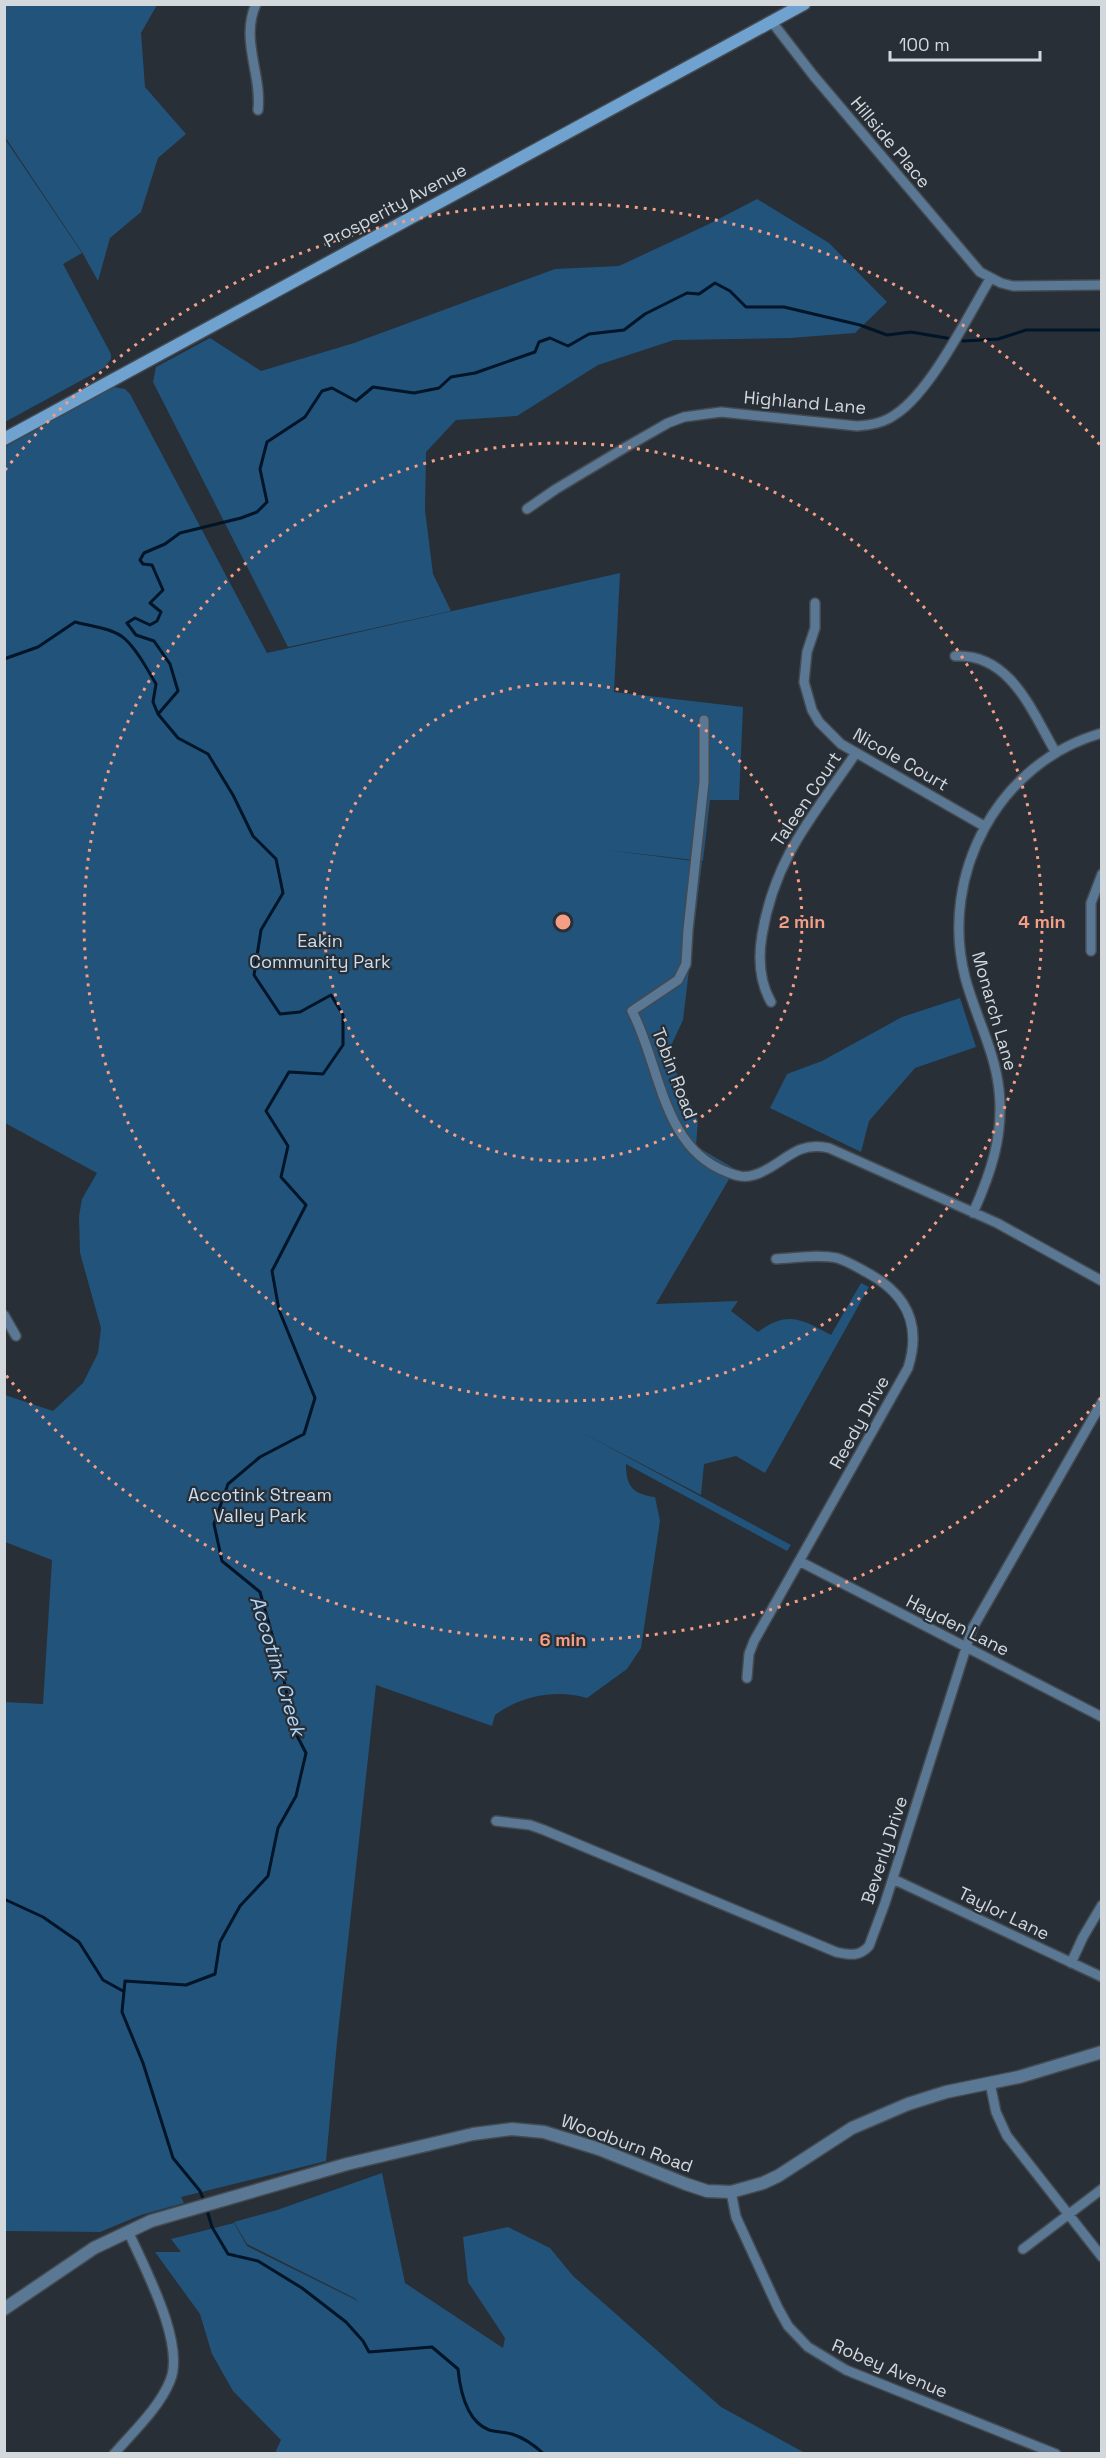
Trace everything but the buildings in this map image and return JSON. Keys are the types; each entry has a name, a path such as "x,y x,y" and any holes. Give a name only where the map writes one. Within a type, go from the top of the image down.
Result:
{"main road":[{"name":"Prosperity Avenue","path":"4,439 804,4"}],"street":[{"path":"256,4 250,24 249,39 259,82 258,110"},
{"name":"Hillside Place","path":"772,22 813,75 972,263 990,279"},
{"path":"990,279 1000,284 1019,287 1101,285"},
{"name":"Highland Lane","path":"527,509 555,489 626,447 668,423 684,417 721,412 857,426 882,422 904,409 918,394 990,279"},
{"name":"Nicole Court","path":"815,603 815,628 804,666 807,696 816,716 830,734 856,753 984,826"},
{"path":"955,656 986,660 1006,674 1056,753"},
{"name":"Tobin Road","path":"704,720 704,782 686,964 678,980 632,1011 649,1048 669,1109 682,1137 692,1150 719,1169 745,1177 766,1170 804,1147 817,1146 829,1149 1037,1244 1101,1281"},
{"name":"Monarch Lane","path":"973,1213 994,1158 1000,1116 997,1075 965,977 959,934 966,869 984,826 1006,795 1022,779 1056,753 1101,733"},
{"name":"Taleen Court","path":"771,1002 761,981 760,969 761,941 771,893 791,847 856,753"},
{"path":"1091,951 1091,903 1101,874"},
{"name":"Reedy Drive","path":"747,1678 748,1660 754,1641 908,1368 914,1342 912,1324 906,1308 890,1287 876,1277 838,1258 825,1256 776,1259"},
{"path":"4,1315 16,1336"},
{"name":"Beverly Drive","path":"858,1955 869,1946 893,1879 972,1629 1101,1402"},
{"name":"Hayden Lane","path":"799,1561 1101,1717"},
{"path":"496,1821 530,1825 544,1830 812,1942 850,1956 858,1955 861,1965"},
{"name":"Taylor Lane","path":"893,1879 1101,1977"},
{"path":"1071,1963 1101,1905"},
{"name":"Woodburn Road","path":"4,2309 94,2248 128,2231 234,2195 473,2133 513,2129 563,2137 707,2191 731,2192 778,2176 852,2128 908,2104 946,2091 1019,2077 1101,2052"},
{"path":"990,2083 996,2112 1007,2136 1101,2257"},
{"path":"1023,2249 1101,2189"},
{"name":"Robey Avenue","path":"731,2192 736,2217 778,2308 788,2326 808,2347 846,2370 1056,2454"},
{"path":"114,2454 161,2398 169,2384 175,2362 171,2334 128,2231"}],"green space":[{"path":"4,5 157,5 141,33 145,87 186,134 158,158 141,212 110,238 98,281 82,252 5,137"},
{"path":"5,139 82,253 63,264 111,354 111,359 104,368 5,422"},
{"path":"757,199 829,243 887,302 855,333 790,338 674,340 598,365 517,416 456,420 426,452 425,510 433,574 451,611 288,647 153,382 156,367 210,338 261,371 354,343 555,269 619,266"},
{"path":"114,387 125,389 130,394 267,653 620,573 614,692 743,707 739,800 710,800 703,861 606,850 702,862 683,1020 665,1059 672,1063 698,1121 696,1146 735,1169 656,1304 738,1301 731,1311 758,1332 778,1321 795,1319 831,1335 861,1283 869,1287 765,1473 736,1456 704,1464 701,1495 581,1432 791,1545 787,1551 626,1464 627,1478 632,1488 641,1494 655,1497 660,1521 641,1648 627,1669 587,1698 551,1694 516,1703 495,1715 492,1726 376,1685 326,2161 181,2197 184,2203 141,2215 100,2232 5,2231 4,1702 43,1704 52,1560 5,1542 5,1395 53,1411 83,1383 98,1353 101,1328 80,1253 79,1216 82,1199 97,1173 5,1123 5,447"},
{"path":"960,998 976,1047 915,1068 869,1121 861,1152 770,1108 787,1074 822,1061 902,1017"},
{"path":"382,2173 405,2283 503,2348 505,2338 468,2282 463,2237 508,2227 550,2248 573,2276 721,2407 805,2453 275,2453 281,2440 233,2391 212,2354 200,2314 155,2252 181,2252 171,2239 234,2223 247,2246 358,2303 356,2299 247,2244 234,2222 277,2210"}],"waterway":[{"path":"159,713 178,691 170,664 154,641 136,635 127,623 135,618 150,625 157,621 161,612 150,603 163,590 152,565 143,564 140,560 144,553 165,544 180,533 257,512 267,502 260,469 267,442 305,417 322,391 332,388 356,401 373,387 414,393 439,388 451,377 475,373 535,352 539,342 550,338 568,346 589,334 624,330 645,314 687,293 699,294 715,283 730,291 746,307 784,307 860,325 887,335 911,332 964,341 998,339 1026,330 1102,330"},
{"name":"Accotink Creek","path":"4,659 38,647 75,622 114,632 130,644 156,684 153,702 158,714 178,738 208,754 233,795 253,836 276,859 283,893 261,930 254,975 280,1014 300,1012 331,995 343,1015 343,1045 323,1074 289,1072 266,1111 288,1146 281,1177 306,1205 272,1271 279,1310 315,1398 304,1434 260,1457 228,1484 214,1524 222,1561 260,1592 282,1670 294,1730 306,1753 296,1796 278,1828 268,1876 240,1906 220,1942 215,1974 186,1985 125,1981 122,2012 143,2063 173,2158 200,2191 204,2201"},
{"path":"4,1899 43,1917 79,1942 103,1980 123,1991"},
{"name":"Accotink Creek","path":"206,2207 212,2227 228,2254 258,2261 302,2288 346,2322 363,2341 369,2352 432,2347 458,2369 460,2386 466,2404 481,2426 489,2430 512,2434 533,2445 544,2454"}],"park label":[{"name":"Eakin Community Park","path":"320,950"},
{"name":"Accotink Stream Valley Park","path":"260,1504"}]}
